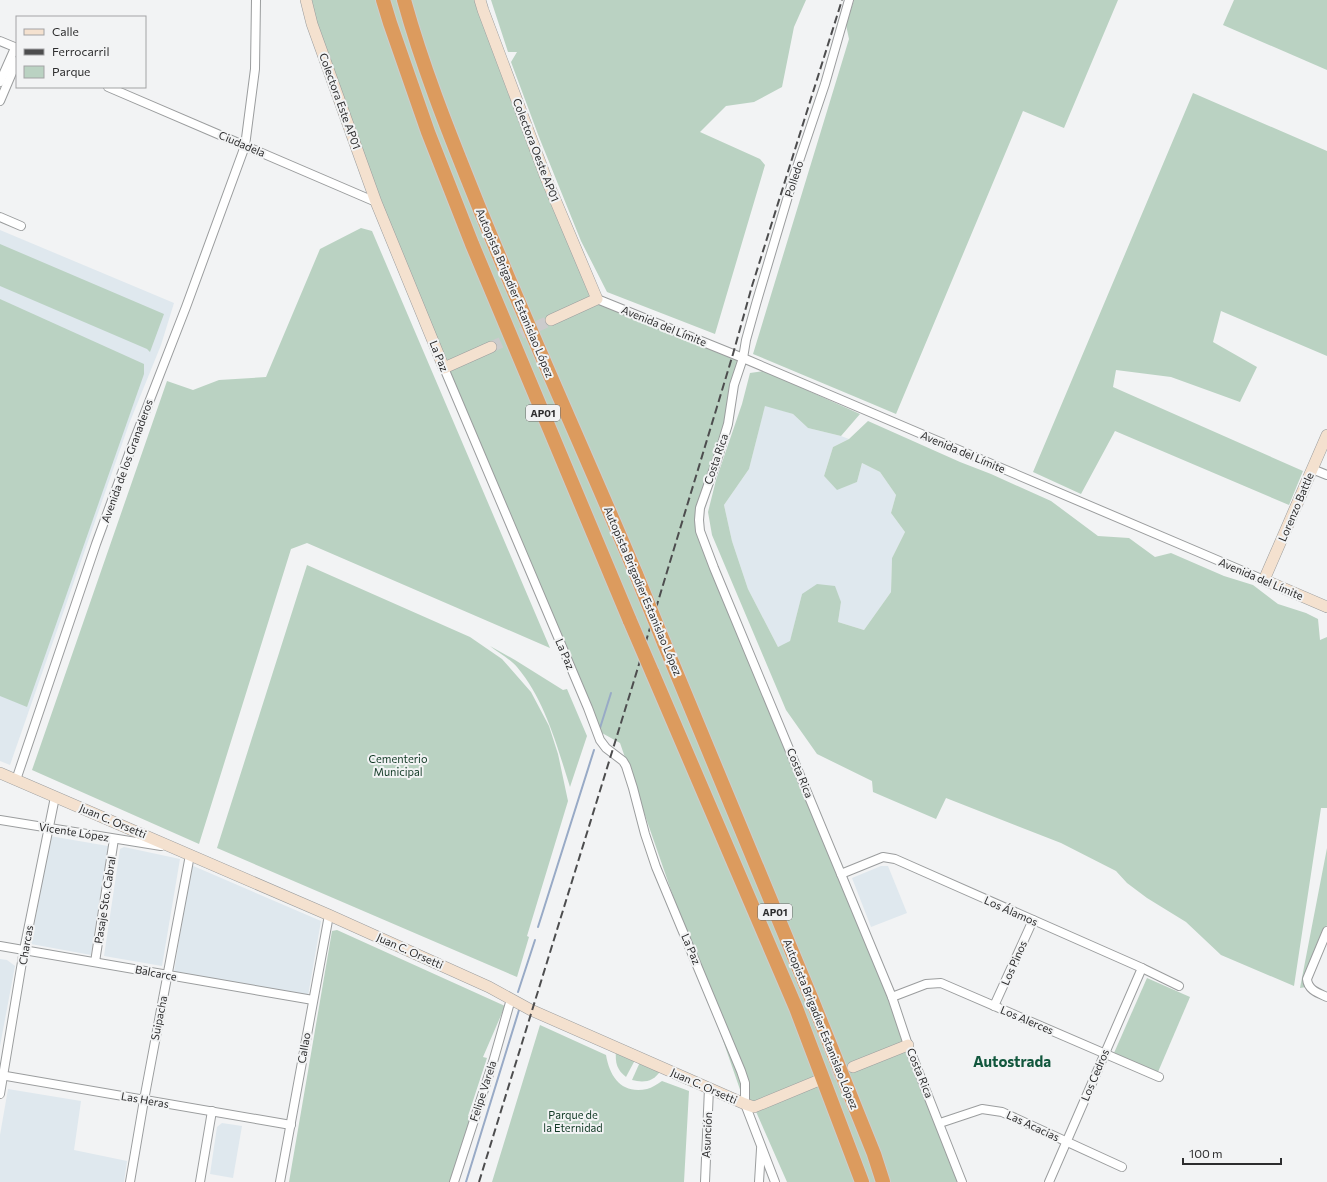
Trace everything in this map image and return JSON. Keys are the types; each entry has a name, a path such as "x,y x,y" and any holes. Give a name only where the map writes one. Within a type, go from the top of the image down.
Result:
{"highway":[{"name":"Autopista Brigadier Estanislao López","path":"383,0 428,132 472,244 630,621 796,1008 862,1182"},
{"name":"Autopista Brigadier Estanislao López","path":"404,0 446,124 498,256 636,574 812,1000 874,1154 883,1182"}],"street":[{"name":"Avenida de los Granaderos","path":"16,780 119,480 186,307 245,146 255,69 256,0"},
{"name":"Colectora Este AP01","path":"306,0 312,24 376,202"},
{"name":"Colectora Oeste AP01","path":"480,0 546,178 597,299"},
{"name":"Polledo","path":"743,358 746,340 766,269 794,176 825,84 849,0"},
{"path":"0,41 16,48 0,82"},
{"path":"0,101 16,63"},
{"name":"Ciudadela","path":"110,88 376,202"},
{"name":"La Paz","path":"376,202 444,368 588,708 600,740 606,748 626,766 656,867 741,1071 745,1083 745,1104"},
{"path":"0,217 21,226"},
{"path":"551,320 597,299"},
{"name":"Avenida del Límite","path":"597,299 743,358 1327,607"},
{"path":"444,368 491,348"},
{"name":"Costa Rica","path":"743,358 734,385 734,393 726,430 700,508 700,531 892,997 908,1044 962,1182"},
{"name":"Lorenzo Battle","path":"1264,580 1327,435"},
{"path":"1312,469 1327,475"},
{"name":"Juan C. Orsetti","path":"0,773 329,915 489,987 531,1010 745,1104 754,1107 817,1081"},
{"name":"Charcas","path":"0,1094 1,1075 24,950 55,797"},
{"name":"Vicente López","path":"0,820 173,847"},
{"name":"Pasaje Sto. Cabral","path":"95,962 114,839"},
{"name":"Suipacha","path":"130,1182 190,855"},
{"name":"Los Álamos","path":"841,874 884,857 895,859 1142,968 1179,986"},
{"name":"Callao","path":"280,1182 329,915"},
{"name":"Los Pinos","path":"994,1006 1033,920"},
{"path":"1327,931 1307,979 1313,990 1327,997"},
{"name":"Balcarce","path":"0,946 313,1000"},
{"name":"Los Cedros","path":"1049,1182 1142,968"},
{"name":"Los Alerces","path":"892,997 926,984 941,983 1159,1077"},
{"name":"Felipe Varela","path":"454,1182 493,1062 511,999"},
{"path":"853,1067 908,1044"},
{"name":"Las Heras","path":"1,1075 291,1125"},
{"name":"Asunción","path":"705,1182 708,1088"},
{"path":"745,1104 775,1182"},
{"name":"Las Acacias","path":"940,1123 982,1109 1002,1112 1122,1166"},
{"path":"200,1182 212,1111"},
{"path":"759,1182 761,1146"}],"shaded area":[{"path":"0,230 174,303 161,345 129,424 10,765 0,761"},
{"path":"765,405 793,414 808,428 849,439 833,447 824,476 837,489 857,482 862,463 880,472 896,495 891,513 905,532 892,558 891,592 864,630 838,622 841,602 802,594 790,642 778,647 748,589 732,541 724,505 749,469"},
{"path":"50,836 108,846 91,955 31,944"},
{"path":"124,847 180,859 162,966 104,956 120,849"},
{"path":"191,865 321,921 308,996 174,972"},
{"path":"881,866 888,866 907,913 871,927 852,878"},
{"path":"0,959 7,960 15,966 0,1046"},
{"path":"8,1089 81,1101 74,1150 127,1161 124,1182 0,1182 0,1135"},
{"path":"222,1123 242,1126 233,1178 210,1174 217,1127"}],"green space":[{"path":"306,0 480,0 597,299 743,358 699,520 962,1182 787,1182 754,1107 745,1104 620,743 602,733 588,708 444,368"},
{"path":"491,0 806,0 794,27 782,87 754,102 726,106 700,132 760,159 765,165 715,334 607,292 581,241 539,137 511,62 517,52 508,52"},
{"path":"854,0 1118,0 1064,128 1023,111 896,414 753,354 849,39 846,25"},
{"path":"1234,0 1327,0 1327,70 1223,25"},
{"path":"1193,93 1327,151 1327,356 1221,311 1213,342 1257,367 1240,402 1171,377 1116,370 1113,387 1303,471 1289,505 1115,431 1081,494 1033,472"},
{"path":"361,228 372,231 550,648 307,543 291,549 199,844 32,770 167,381 193,390 219,380 266,377 320,249"},
{"path":"0,244 164,314 150,352 147,349 0,286"},
{"path":"0,299 144,364 144,374 27,707 0,696"},
{"path":"764,371 860,414 841,436 808,428 793,414 765,406 749,469 724,505 732,541 748,589 778,647 790,641 802,594 817,584 835,586 841,602 838,622 864,630 891,592 892,558 905,532 891,513 896,495 880,472 862,463 857,482 837,490 824,476 833,447 849,439 868,421 1051,501 1098,536 1129,538 1155,557 1171,553 1224,576 1253,585 1278,604 1306,613 1318,619 1320,640 1327,637 1327,808 1321,808 1294,986 1221,955 1186,922 1147,898 1127,883 1116,871 1061,843 946,798 936,819 873,792 872,781 817,754 786,710 712,535 708,512 716,480 742,404 750,373"},
{"name":"Cementerio Municipal","path":"307,565 470,637 502,659 531,692 549,726 558,754 568,801 527,936 529,937 517,977 217,848"},
{"path":"490,646 563,690 567,689 587,736 570,787 549,724 535,694 517,667"},
{"path":"1327,848 1327,925 1305,980 1306,987 1300,988"},
{"path":"337,930 505,1006 483,1057 487,1058 468,1116 471,1117 451,1182 289,1182 332,931"},
{"path":"1147,978 1190,997 1158,1072 1114,1053"},
{"name":"Parque de la Eternidad","path":"540,1025 606,1055 614,1077 624,1087 638,1090 647,1089 662,1081 689,1091 684,1182 492,1182"},
{"path":"616,1051 635,1060 626,1077 620,1072 617,1066"},
{"path":"640,1062 660,1071 658,1075 648,1081 632,1080"}],"waterway":[{"path":"600,728 611,693"},
{"path":"538,927 594,750"},
{"path":"518,992 535,940"},
{"path":"466,1182 519,1010"}],"tunnel":[{"path":"491,347 551,320"},
{"path":"817,1081 848,1069"}],"railway":[{"path":"479,1182 633,684 733,354 752,286 842,0"}],"district":[{"name":"Autostrada","path":"1012,1062"}]}
